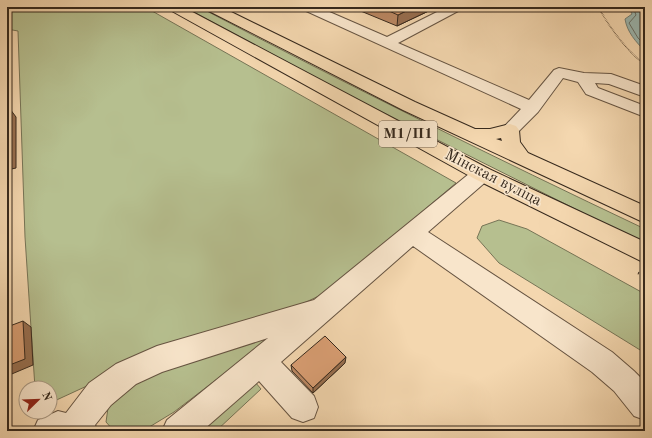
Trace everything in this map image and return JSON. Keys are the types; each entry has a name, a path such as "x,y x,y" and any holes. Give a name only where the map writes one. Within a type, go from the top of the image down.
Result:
{"main road":[{"name":"Мінская вуліца","path":"174,7 482,174 645,253"},
{"name":"Мінская вуліца","path":"211,7 375,89 645,215"},
{"path":"244,12 247,20 257,30"},
{"path":"472,135 490,135 510,130 509,137 512,146 522,158"}],"lane":[{"path":"308,7 532,108"},
{"path":"387,43 456,7"},
{"path":"510,130 532,108 559,74 584,78 611,79 645,92"},
{"path":"584,78 592,91 645,112"},
{"path":"178,431 482,174"},
{"path":"412,233 602,362 624,381 645,405"},
{"path":"68,430 100,394 126,374 157,360 323,308"},
{"path":"260,361 303,408"}],"path":[{"path":"598,7 610,30 622,45 635,58 645,65"}],"green space":[{"path":"7,7 145,7 456,183 327,292 302,304 102,379 58,399 58,380 34,380 25,237 18,31 7,29"},
{"path":"184,7 199,7 421,120 645,229 645,244 356,99"},
{"path":"499,220 527,229 645,294 645,353 499,263 477,238 482,226"},
{"path":"285,327 174,412 146,429 135,431 114,431 106,422 108,408 128,382"},
{"path":"255,382 261,389 216,431 194,431"}],"water":[{"path":"626,7 645,7 645,51 635,40 626,24 625,19 632,14"}],"building":[{"path":"380,7 414,7 398,15"},
{"path":"23,321 25,359 7,366 7,327"},
{"path":"325,336 346,357 313,388 291,365"}]}
